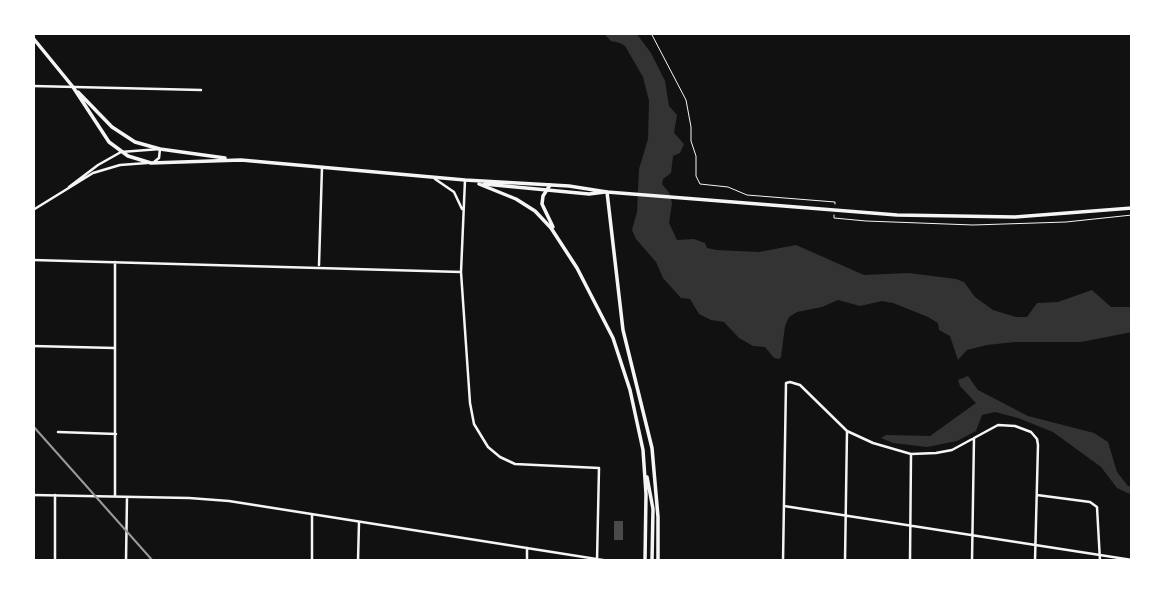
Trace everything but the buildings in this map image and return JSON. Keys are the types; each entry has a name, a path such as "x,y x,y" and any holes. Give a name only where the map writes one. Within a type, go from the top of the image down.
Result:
{"main road":[{"path":"33,38 73,86 121,133 135,142 160,149 241,160 906,216 993,217 1074,214 1132,208"},
{"path":"73,86 104,135 121,152 135,159 151,163 241,160"},
{"path":"465,180 507,194 526,205 544,220 561,242"},
{"path":"479,184 589,194 607,192"},
{"path":"550,185 542,200 543,208 597,305 620,356 638,422 646,476 645,561"},
{"path":"607,192 622,319 652,448 658,517 658,561"},
{"path":"646,476 652,499 652,561"}],"street":[{"path":"33,86 201,90"},
{"path":"33,210 93,173 112,167 151,163 159,158 160,149 121,152 69,187"},
{"path":"319,267 322,167"},
{"path":"432,177 452,189 459,198 463,211"},
{"path":"465,180 461,272 470,409 480,437 500,457 518,464 599,468 597,560"},
{"path":"33,260 461,272"},
{"path":"115,262 116,496"},
{"path":"33,346 115,348"},
{"path":"783,561 786,383 800,385 848,430 873,443 911,454 945,452 998,425 1014,426 1031,432 1038,442 1035,561"},
{"path":"845,561 848,430"},
{"path":"58,432 116,434"},
{"path":"972,561 974,439"},
{"path":"910,561 911,454"},
{"path":"33,495 210,499 609,561"},
{"path":"55,495 55,561"},
{"path":"1037,495 1090,502 1095,505 1099,513 1100,561"},
{"path":"126,561 127,496"},
{"path":"784,506 1132,560"},
{"path":"312,515 312,561"},
{"path":"358,561 359,522"},
{"path":"527,548 527,561"}],"path":[{"path":"651,33 686,100 691,141 696,156 696,176 700,184 728,187 747,195 835,202 834,218 973,225 1066,222 1132,215"}],"shaded area":[{"path":"603,33 636,33 651,53 665,81 669,106 677,115 674,133 684,144 680,153 673,156 671,173 663,179 662,184 670,194 672,203 669,223 677,240 694,239 705,243 707,248 716,250 759,252 796,245 864,275 909,273 956,279 964,282 975,297 993,310 1016,317 1027,317 1037,303 1058,302 1092,290 1111,307 1132,307 1132,332 1081,342 1015,342 987,345 967,350 958,360 950,336 939,330 938,323 928,317 893,303 882,301 860,306 838,300 822,307 797,312 789,317 785,326 781,357 774,358 765,347 753,346 739,338 724,322 699,314 690,299 681,298 663,278 656,262 636,239 632,230 637,212 639,169 648,139 649,101 643,77 625,46 611,41"},
{"path":"968,376 978,390 1028,416 1094,433 1108,442 1117,472 1128,486 1132,487 1132,495 1117,488 1101,467 1053,432 995,412 982,415 976,431 957,441 927,447 893,443 881,438 886,435 930,436 976,403 960,386 958,380"}],"railway":[{"path":"33,426 153,561"}]}
